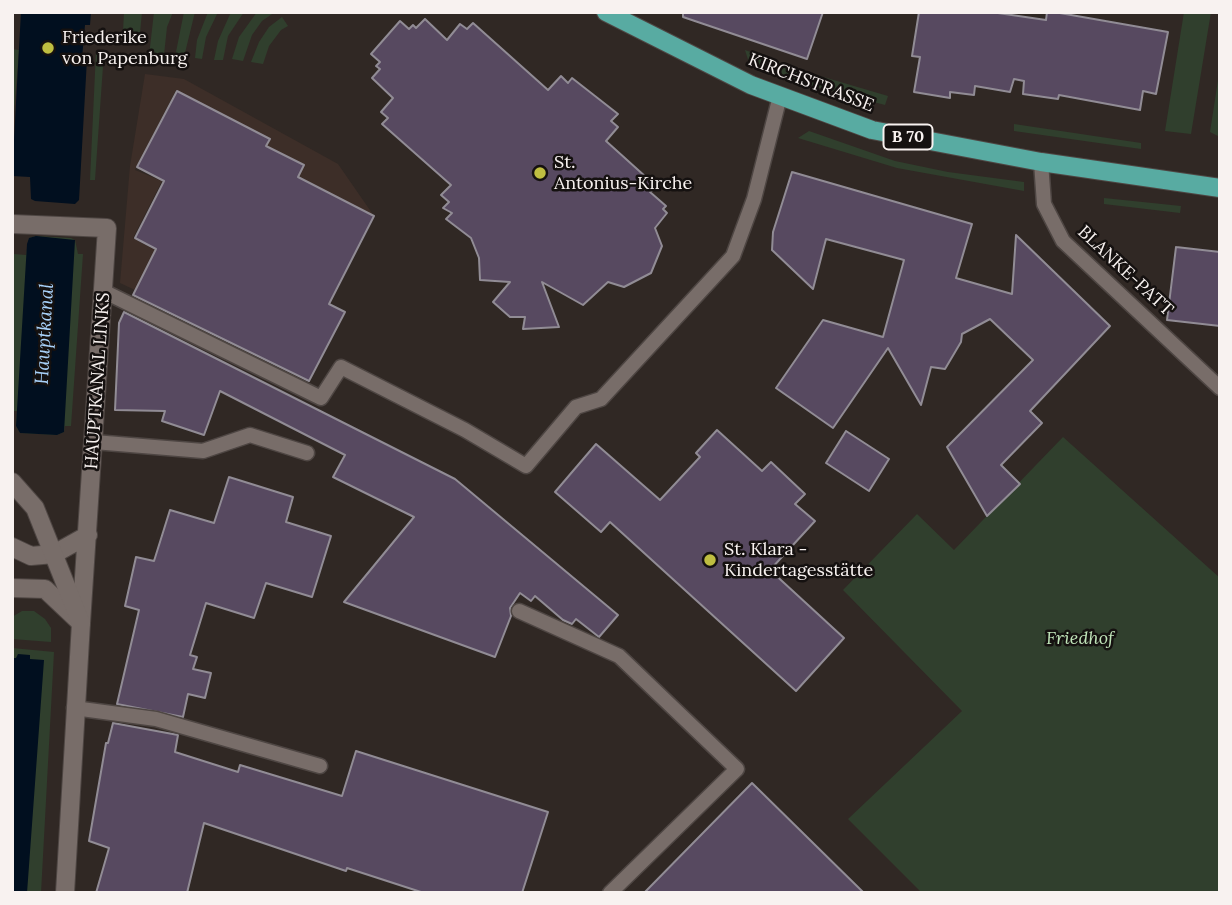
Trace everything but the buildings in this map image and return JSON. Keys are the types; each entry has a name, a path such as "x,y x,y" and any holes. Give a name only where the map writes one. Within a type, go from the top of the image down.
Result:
{"main road":[{"name":"KIRCHSTRASSE","path":"606,12 751,85 872,130 1041,162 1220,188"}],"street":[{"name":"HAUPTKANAL LINKS","path":"12,223 107,228 105,292 74,708 65,893"},
{"name":"HAUPTKANAL LINKS","path":"12,482 36,508 82,623"},
{"path":"12,547 32,556 54,554 88,535"},
{"path":"12,588 45,589 82,623"}],"lane":[{"path":"105,292 321,398 341,367 465,430 526,466 576,407 601,399 733,256 754,199 780,96"},
{"name":"BLANKE-PATT","path":"1041,162 1044,204 1062,241 1220,388"},
{"path":"94,442 203,451 250,435 307,453"},
{"path":"520,611 619,656 737,769 610,893"},
{"path":"74,708 156,719 320,766"}],"shaded area":[{"path":"145,74 184,79 338,164 374,216 298,177 304,165 266,146 269,139 176,90 135,170 162,181 133,238 155,250 135,290 120,283 130,166"}],"green space":[{"path":"124,12 142,12 140,33 123,32"},
{"path":"154,12 173,12 167,27 164,55 149,56"},
{"path":"184,12 195,12 184,57 175,57"},
{"path":"208,12 218,12 206,37 202,59 195,58 197,40"},
{"path":"231,12 244,12 228,36 223,60 214,60 218,41"},
{"path":"257,12 275,12 262,21 252,35 243,61 232,59 239,37"},
{"path":"1184,12 1211,12 1191,134 1165,131"},
{"path":"282,17 288,26 281,30 269,46 263,64 251,62 269,27"},
{"path":"12,49 19,50 12,138"},
{"path":"745,50 803,71 888,96 885,105 750,66"},
{"path":"96,51 104,52 95,180 90,180"},
{"path":"1220,67 1220,137 1210,132"},
{"path":"1014,124 1141,143 1141,149 1014,131"},
{"path":"809,131 895,161 948,172 1024,182 1024,191 897,168 798,138"},
{"path":"1104,198 1181,206 1180,213 1104,204"},
{"path":"29,238 71,238 75,240 78,254 83,254 71,426 65,426 64,432 57,435 20,433 16,426 17,411 12,411 14,254 26,255"},
{"name":"Friedhof","path":"1063,437 1220,578 1220,893 922,893 848,819 962,711 843,590 917,514 954,550"},
{"path":"22,611 34,611 45,619 51,628 51,642 12,639 12,617"},
{"path":"12,648 54,652 41,893 12,893"}],"water":[{"path":"21,12 91,12 90,25 85,25 82,58 87,59 79,200 75,204 35,201 31,199 30,177 12,176"},
{"name":"Hauptkanal","path":"36,236 75,240 64,432 57,435 20,433 16,426 27,244 29,238"},
{"path":"18,654 30,655 30,659 44,660 27,893 12,893 12,658 16,658"}],"place":[{"name":"Friederike von Papenburg","path":"48,48"},
{"name":"St. Antonius-Kirche","path":"540,173"},
{"name":"St. Klara - Kindertagesstätte","path":"710,560"}]}
